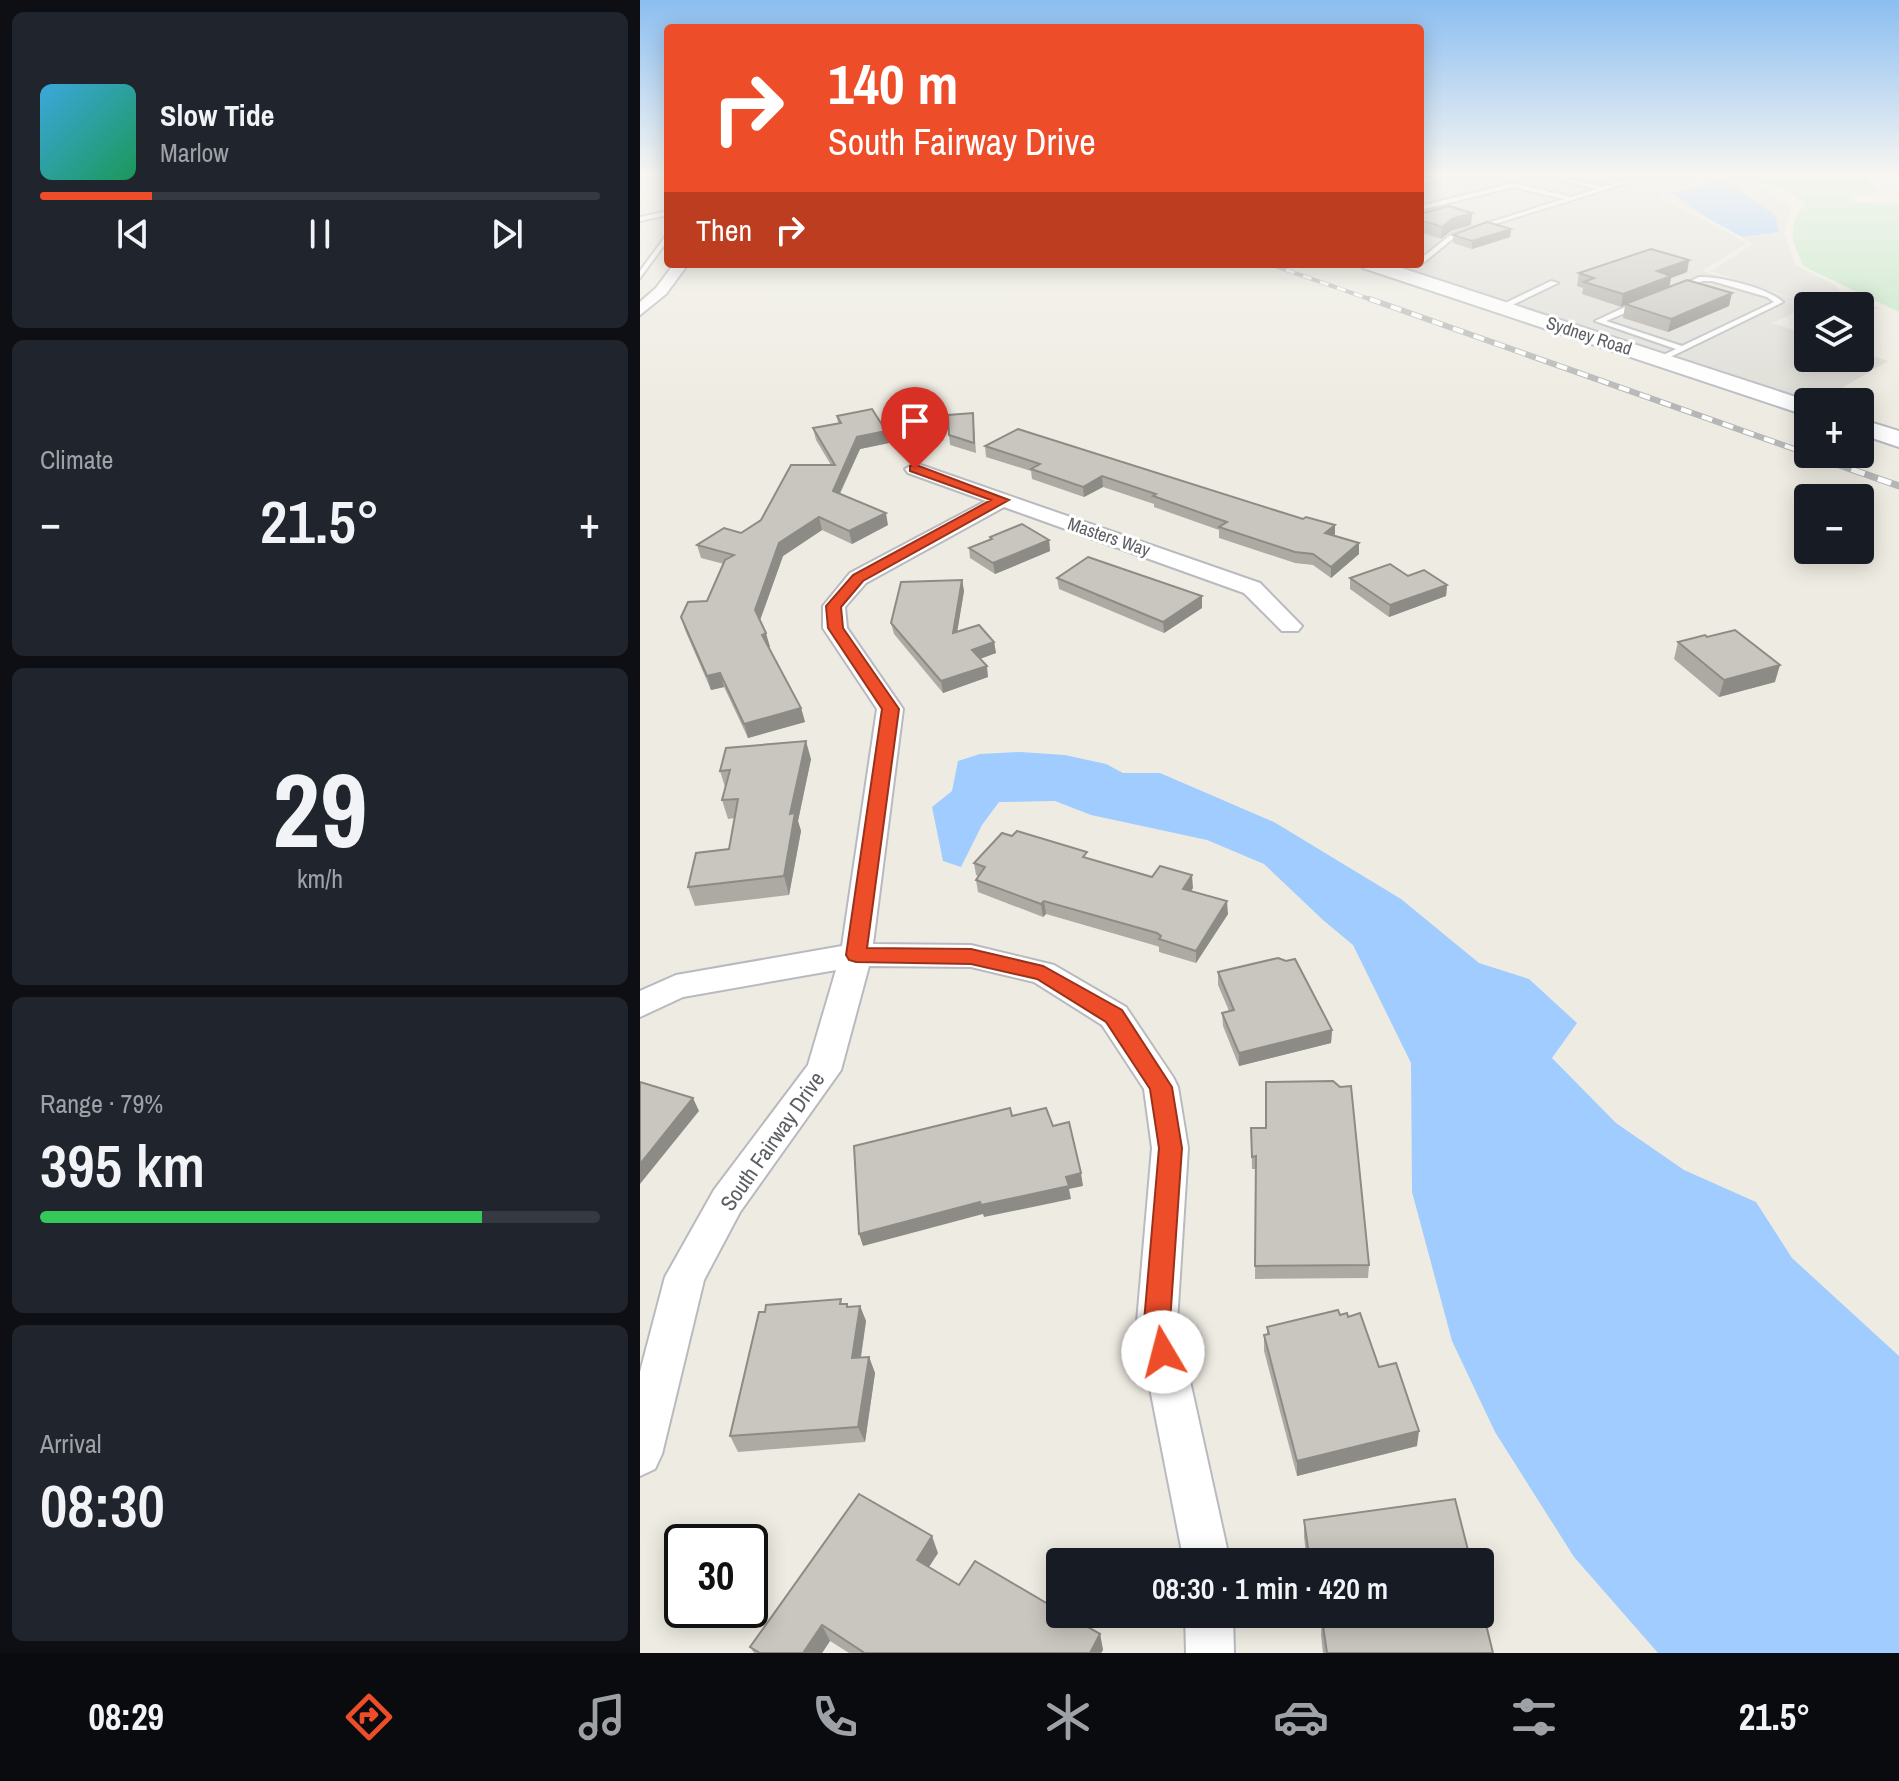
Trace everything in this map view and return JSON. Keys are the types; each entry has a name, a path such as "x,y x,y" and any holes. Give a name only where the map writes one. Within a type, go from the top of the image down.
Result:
{"street":[{"path":"642,306 661,291 678,268"},
{"name":"Sydney Road","path":"1382,268 1794,404"},
{"path":"1874,431 1899,439"},
{"name":"Masters Way","path":"915,469 1252,588 1290,626"},
{"name":"South Fairway Drive","path":"640,1454 685,1277 727,1201 824,1070 856,955 890,709 835,628 834,606 858,578 1002,500"},
{"path":"640,1005 676,987 856,955 971,956 1043,973 1114,1016 1161,1087 1170,1148 1157,1322 1204,1548"},
{"path":"1209,1628 1210,1653"}],"lane":[{"path":"640,276 657,251"},
{"path":"1394,272 1406,268"},
{"path":"1660,360 1779,302 1755,290 1707,278 1669,292"},
{"path":"1501,307 1554,283"},
{"path":"1655,297 1599,321 1683,349"}],"shaded area":[{"path":"1424,251 1734,251 1702,271 1794,299 1794,312 1773,323 1794,330 1794,372 1869,372 1842,388 1794,388 1794,397 1399,268 1424,268"},
{"path":"1742,251 1791,251 1796,265 1835,285 1841,292 1794,292 1794,298 1710,271"},
{"path":"1874,356 1888,361 1874,369"}],"green space":[{"path":"1797,251 1899,251 1899,312 1874,300 1874,292 1857,292 1803,266"}],"water":[{"path":"1020,752 1065,755 1106,764 1123,773 1160,773 1274,822 1401,899 1479,963 1529,979 1577,1023 1552,1058 1616,1123 1684,1170 1756,1202 1792,1258 1899,1356 1899,1653 1658,1653 1574,1557 1495,1432 1452,1341 1412,1192 1411,1063 1353,945 1264,864 1207,840 1091,815 1055,801 999,802 982,825 961,867 943,861 932,807 952,791 958,761 980,754"}],"building":[{"path":"1645,251 1658,251 1689,260 1657,271 1671,276 1623,294 1584,282 1594,278 1579,273"},
{"path":"1687,280 1732,293 1671,319 1625,304"},
{"path":"872,409 886,431 857,437 833,491 886,513 849,531 819,517 779,543 755,610 766,633 762,635 801,708 744,724 720,673 707,676 681,617 688,602 707,601 725,560 734,555 697,545 724,528 741,533 761,520 791,465 835,465 813,428 841,423 837,416"},
{"path":"973,413 974,443 949,435 948,415"},
{"path":"1018,429 1303,519 1306,517 1335,525 1325,533 1359,543 1331,567 1313,554 1295,552 1219,527 1227,522 1153,496 1156,494 1102,476 1083,487 1031,469 1040,464 985,446"},
{"path":"1022,524 1049,540 993,563 969,548 992,539 990,537"},
{"path":"1088,557 1202,596 1163,622 1057,578"},
{"path":"1390,564 1408,576 1424,570 1447,585 1390,605 1350,578"},
{"path":"962,580 953,633 979,625 994,642 972,650 987,666 941,681 891,623 901,582"},
{"path":"1735,630 1780,665 1724,680 1678,642 1705,635"},
{"path":"806,741 790,814 795,813 784,876 688,887 696,853 729,849 738,799 722,800 730,770 720,771 726,748"},
{"path":"1017,831 1087,852 1083,857 1152,877 1160,866 1192,875 1183,889 1227,901 1196,951 1159,939 1161,936 1157,933 1044,901 1041,904 976,880 985,867 974,863 1002,833 1012,836"},
{"path":"1278,958 1286,961 1295,959 1332,1030 1239,1053 1222,1013 1234,1010 1218,972"},
{"path":"1333,1081 1340,1087 1351,1086 1369,1265 1255,1266 1256,1156 1252,1157 1251,1128 1266,1128 1266,1082"},
{"path":"640,1082 693,1098 640,1164"},
{"path":"1010,1108 1012,1116 1046,1108 1053,1126 1069,1122 1081,1173 1066,1177 1069,1186 981,1205 980,1202 859,1234 854,1146"},
{"path":"841,1299 840,1304 847,1304 847,1307 860,1306 852,1358 869,1357 858,1427 730,1436 759,1312 765,1312 766,1305"},
{"path":"1338,1310 1340,1315 1347,1313 1348,1317 1360,1313 1379,1367 1396,1363 1419,1431 1297,1461 1264,1335 1269,1334 1267,1327"},
{"path":"859,1494 932,1536 917,1560 959,1585 975,1561 1046,1603 1046,1628 1090,1628 1100,1634 1090,1653 862,1653 822,1625 803,1653 760,1653 750,1647 764,1628 768,1628 768,1622"},
{"path":"1455,1499 1467,1548 1308,1548 1304,1520"},
{"path":"1323,1628 1487,1628 1493,1653 1327,1653"}],"railway":[{"path":"1280,268 1375,301"},
{"path":"1370,299 1794,449"},
{"path":"1848,468 1899,486"}],"route":[{"path":"915,469 1002,500 858,578 834,606 835,628 890,709 856,955 971,956 1043,973 1114,1016 1161,1087 1170,1148 1157,1322 1163,1352"}]}
